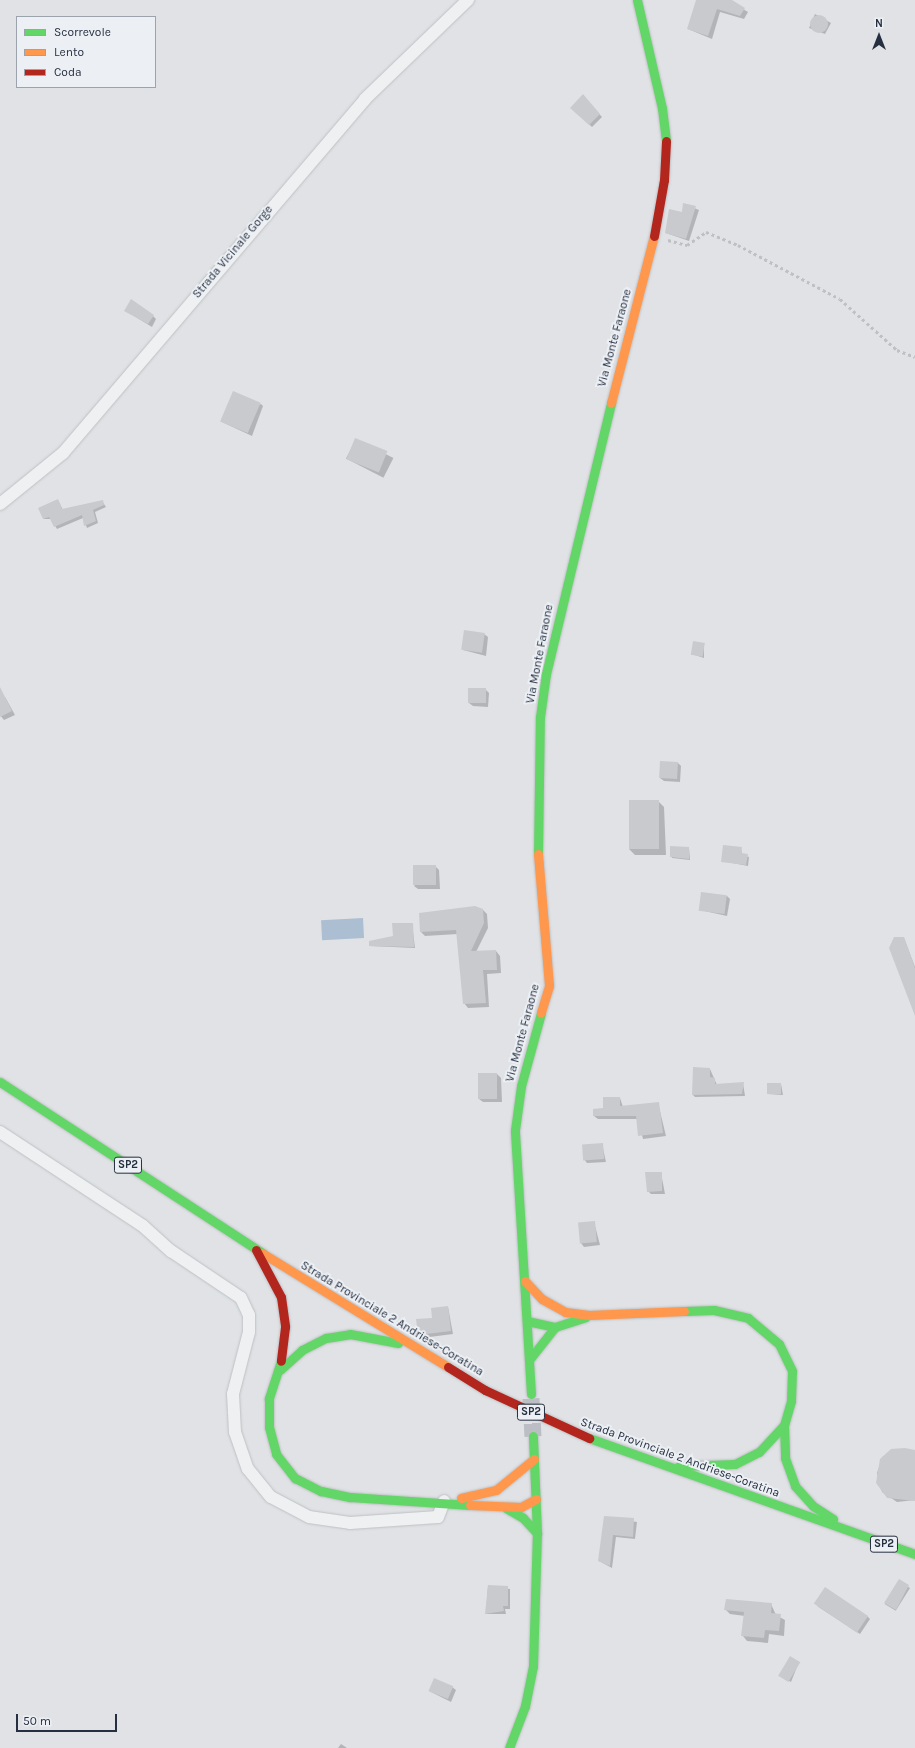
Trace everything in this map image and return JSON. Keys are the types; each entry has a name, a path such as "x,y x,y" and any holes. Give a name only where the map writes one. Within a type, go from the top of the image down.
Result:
{"main road":[{"name":"Via Monte Faraone","path":"531,1394 517,1108 549,978 538,865 540,717 546,674 595,463 654,238 667,151 662,108 637,0"},
{"name":"Strada Provinciale 2 Andriese-Coratina","path":"0,1082 256,1249 406,1344 538,1416 662,1465 915,1554"},
{"path":"256,1249 281,1297 285,1327 280,1370 269,1399 268,1427 276,1454 295,1478 320,1491 350,1497 444,1501 506,1508 521,1507 536,1499"},
{"path":"525,1281 542,1299 564,1312"},
{"path":"527,1320 542,1312 564,1312 589,1315 714,1310 748,1318 779,1344 792,1371 791,1402 784,1425 784,1458 795,1486 813,1506 853,1533"},
{"path":"529,1360 555,1327 589,1315"},
{"path":"527,1320 555,1327"},
{"path":"280,1370 302,1350 326,1338 350,1334 406,1344"},
{"path":"662,1465 734,1464 759,1452 784,1425"},
{"path":"509,1748 525,1706 533,1666 537,1533 533,1436"},
{"path":"496,1490 534,1459"},
{"path":"444,1501 496,1490 512,1492"},
{"path":"525,1495 536,1499"},
{"path":"506,1508 523,1518 537,1533"}],"street":[{"name":"Strada Vicinale Gorge","path":"0,504 67,448 360,105 398,63 468,0"},
{"path":"0,1132 143,1226 171,1251 241,1298 249,1314 249,1332 233,1394 235,1432 248,1469 271,1497 309,1517 350,1523 438,1517 444,1501"}],"path":[{"path":"654,238 687,245 706,232 738,245 840,299 897,350 915,357"}],"water":[{"path":"363,918 364,938 322,940 321,920"}],"building":[{"path":"696,0 732,0 745,8 740,16 717,9 708,36 687,29"},
{"path":"815,15 823,15 828,20 826,31 823,33 815,33 810,28 810,20"},
{"path":"583,94 600,114 589,125 570,108"},
{"path":"683,203 696,206 686,239 665,233 669,209 682,212"},
{"path":"131,299 154,315 148,324 124,311"},
{"path":"233,391 261,403 248,433 220,421"},
{"path":"355,438 387,451 379,472 346,459"},
{"path":"58,499 62,509 103,500 104,505 93,510 96,521 84,526 82,515 54,527 49,517 43,519 38,508"},
{"path":"464,630 485,633 482,653 461,650"},
{"path":"693,641 705,643 703,657 691,655"},
{"path":"0,687 12,711 0,717"},
{"path":"468,688 486,688 486,703 468,703"},
{"path":"660,761 678,762 677,779 659,778"},
{"path":"629,800 659,800 659,849 629,849"},
{"path":"723,845 742,847 741,853 748,854 746,865 721,862"},
{"path":"670,846 689,847 689,859 670,857"},
{"path":"413,865 436,865 436,885 413,885"},
{"path":"701,892 727,895 724,914 699,911"},
{"path":"475,906 483,909 484,923 471,951 496,950 497,970 483,970 486,1003 463,1004 456,930 420,932 419,913"},
{"path":"392,923 413,923 414,947 369,946 369,941 393,936"},
{"path":"894,937 904,937 915,968 915,1016 889,948"},
{"path":"693,1067 710,1068 710,1077 715,1078 715,1084 744,1082 742,1094 692,1095"},
{"path":"478,1073 497,1073 497,1099 478,1099"},
{"path":"767,1083 781,1083 781,1094 767,1094"},
{"path":"603,1097 620,1097 620,1106 659,1102 663,1133 638,1136 636,1116 593,1116 593,1109 603,1108"},
{"path":"603,1143 604,1159 583,1160 582,1144"},
{"path":"645,1172 662,1172 662,1191 647,1192"},
{"path":"595,1221 597,1242 580,1243 578,1222"},
{"path":"448,1306 451,1331 418,1335 416,1319 432,1318 431,1308"},
{"path":"905,1448 915,1450 915,1501 887,1498 876,1483 880,1459 891,1449"},
{"path":"604,1516 634,1518 633,1537 613,1535 610,1566 598,1561"},
{"path":"899,1579 909,1585 896,1610 884,1603"},
{"path":"488,1585 508,1586 508,1606 503,1606 504,1611 485,1614"},
{"path":"825,1587 868,1616 857,1633 814,1604"},
{"path":"726,1599 772,1603 771,1613 781,1614 779,1631 765,1630 764,1638 741,1636 744,1612 724,1610"},
{"path":"790,1656 800,1662 788,1682 778,1676"},
{"path":"434,1678 453,1686 448,1699 429,1691"}],"tunnel":[{"path":"531,1398 533,1436"}],"traffic: fast":[{"path":"637,0 662,108 666,141"},
{"path":"538,854 540,717 546,674 611,403"},
{"path":"531,1394 515,1130 521,1086 541,1013"},
{"path":"0,1082 262,1253"},
{"path":"684,1311 714,1310 748,1318 779,1344 792,1371 791,1401 784,1425 785,1458 795,1486 813,1506 833,1519"},
{"path":"527,1321 555,1327 585,1317"},
{"path":"529,1360 555,1327"},
{"path":"280,1370 302,1350 326,1338 350,1334 398,1343"},
{"path":"281,1361 269,1399 269,1427 276,1454 295,1478 321,1491 350,1497 470,1505"},
{"path":"679,1466 735,1464 759,1452 784,1425"},
{"path":"509,1748 525,1706 533,1666 537,1533 533,1436"},
{"path":"589,1438 915,1554"},
{"path":"506,1508 523,1518 537,1533"}],"traffic: slow":[{"path":"611,403 654,236"},
{"path":"538,854 549,986 541,1013"},
{"path":"262,1253 448,1367"},
{"path":"525,1281 542,1299 565,1312 589,1315 684,1311"},
{"path":"461,1498 496,1490 534,1459"},
{"path":"470,1505 521,1507 536,1499"}],"traffic: jam":[{"path":"654,236 664,180 666,141"},
{"path":"256,1250 281,1297 285,1327 281,1361"},
{"path":"448,1367 485,1390 589,1438"}]}
